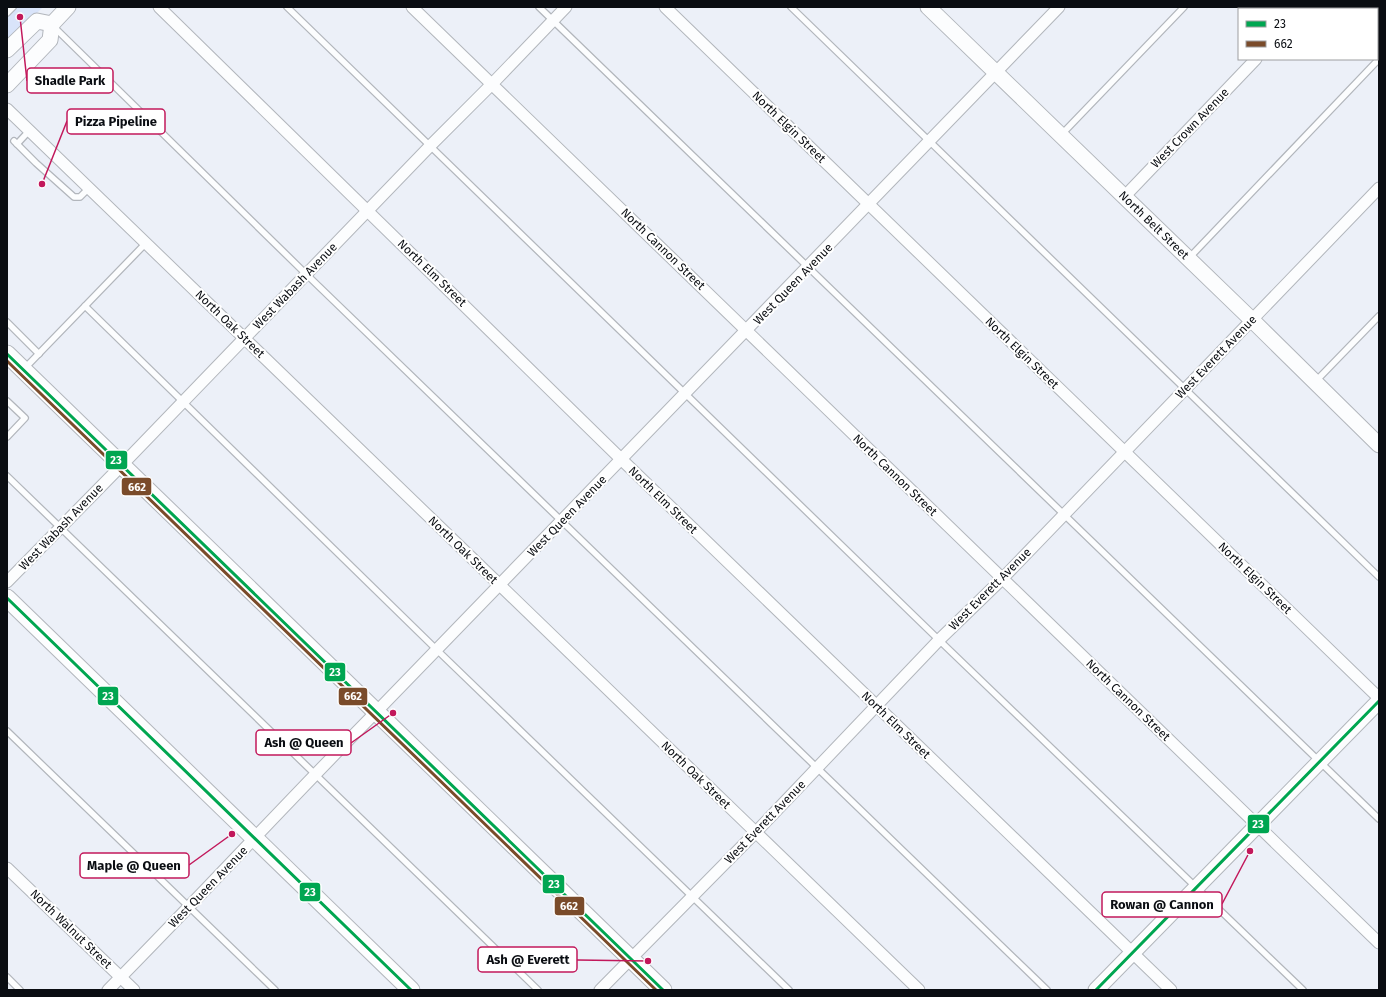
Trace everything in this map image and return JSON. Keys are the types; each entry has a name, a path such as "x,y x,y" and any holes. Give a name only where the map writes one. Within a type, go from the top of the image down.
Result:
{"main road":[{"path":"7,354 663,990"},
{"path":"7,598 411,990"}],"street":[{"path":"9,45 68,7"},
{"name":"North Elm Street","path":"159,7 621,459 1171,990"},
{"name":"North Cannon Street","path":"412,7 1379,943"},
{"name":"West Wabash Avenue","path":"7,582 566,7"},
{"name":"North Elgin Street","path":"664,7 1379,700"},
{"name":"West Queen Avenue","path":"108,990 376,711 747,331 1059,7"},
{"name":"North Belt Street","path":"932,9 1379,444"},
{"path":"7,62 44,23"},
{"path":"7,85 50,40 44,23"},
{"name":"West Crown Avenue","path":"1124,197 1255,60"},
{"name":"North Oak Street","path":"7,109 245,338 499,586 919,990"},
{"name":"West Everett Avenue","path":"600,990 755,833 939,640 1002,579 1379,188"},
{"path":"1096,990 1379,700"},
{"name":"North Walnut Street","path":"7,868 134,990"}],"lane":[{"path":"7,13 13,7"},
{"path":"287,7 939,640 1303,990"},
{"path":"539,7 1379,820"},
{"path":"792,7 1379,577"},
{"path":"1061,135 1184,7"},
{"path":"44,23 1047,990"},
{"path":"1189,259 1379,59"},
{"path":"29,131 15,142 36,163 74,197 80,197 89,188"},
{"path":"24,370 146,243"},
{"path":"85,306 437,650 789,990"},
{"path":"1315,382 1379,316"},
{"path":"7,322 40,354"},
{"path":"7,401 25,418 7,437"},
{"path":"7,476 538,990"},
{"path":"7,731 275,990"},
{"path":"7,977 20,990"}],"shaded area":[{"path":"7,7 43,7 7,43"}],"transit line":[{"name":"23","path":"7,354 663,990"},
{"name":"662","path":"7,361 656,990"},
{"name":"23","path":"7,598 411,990"},
{"name":"23","path":"1096,990 1379,701"}],"place":[{"name":"Shadle Park","path":"20,17"},
{"name":"Pizza Pipeline","path":"42,184"},
{"name":"Ash @ Queen","path":"393,713"},
{"name":"Maple @ Queen","path":"232,834"},
{"name":"Rowan @ Cannon","path":"1250,851"},
{"name":"Ash @ Everett","path":"648,961"}]}
